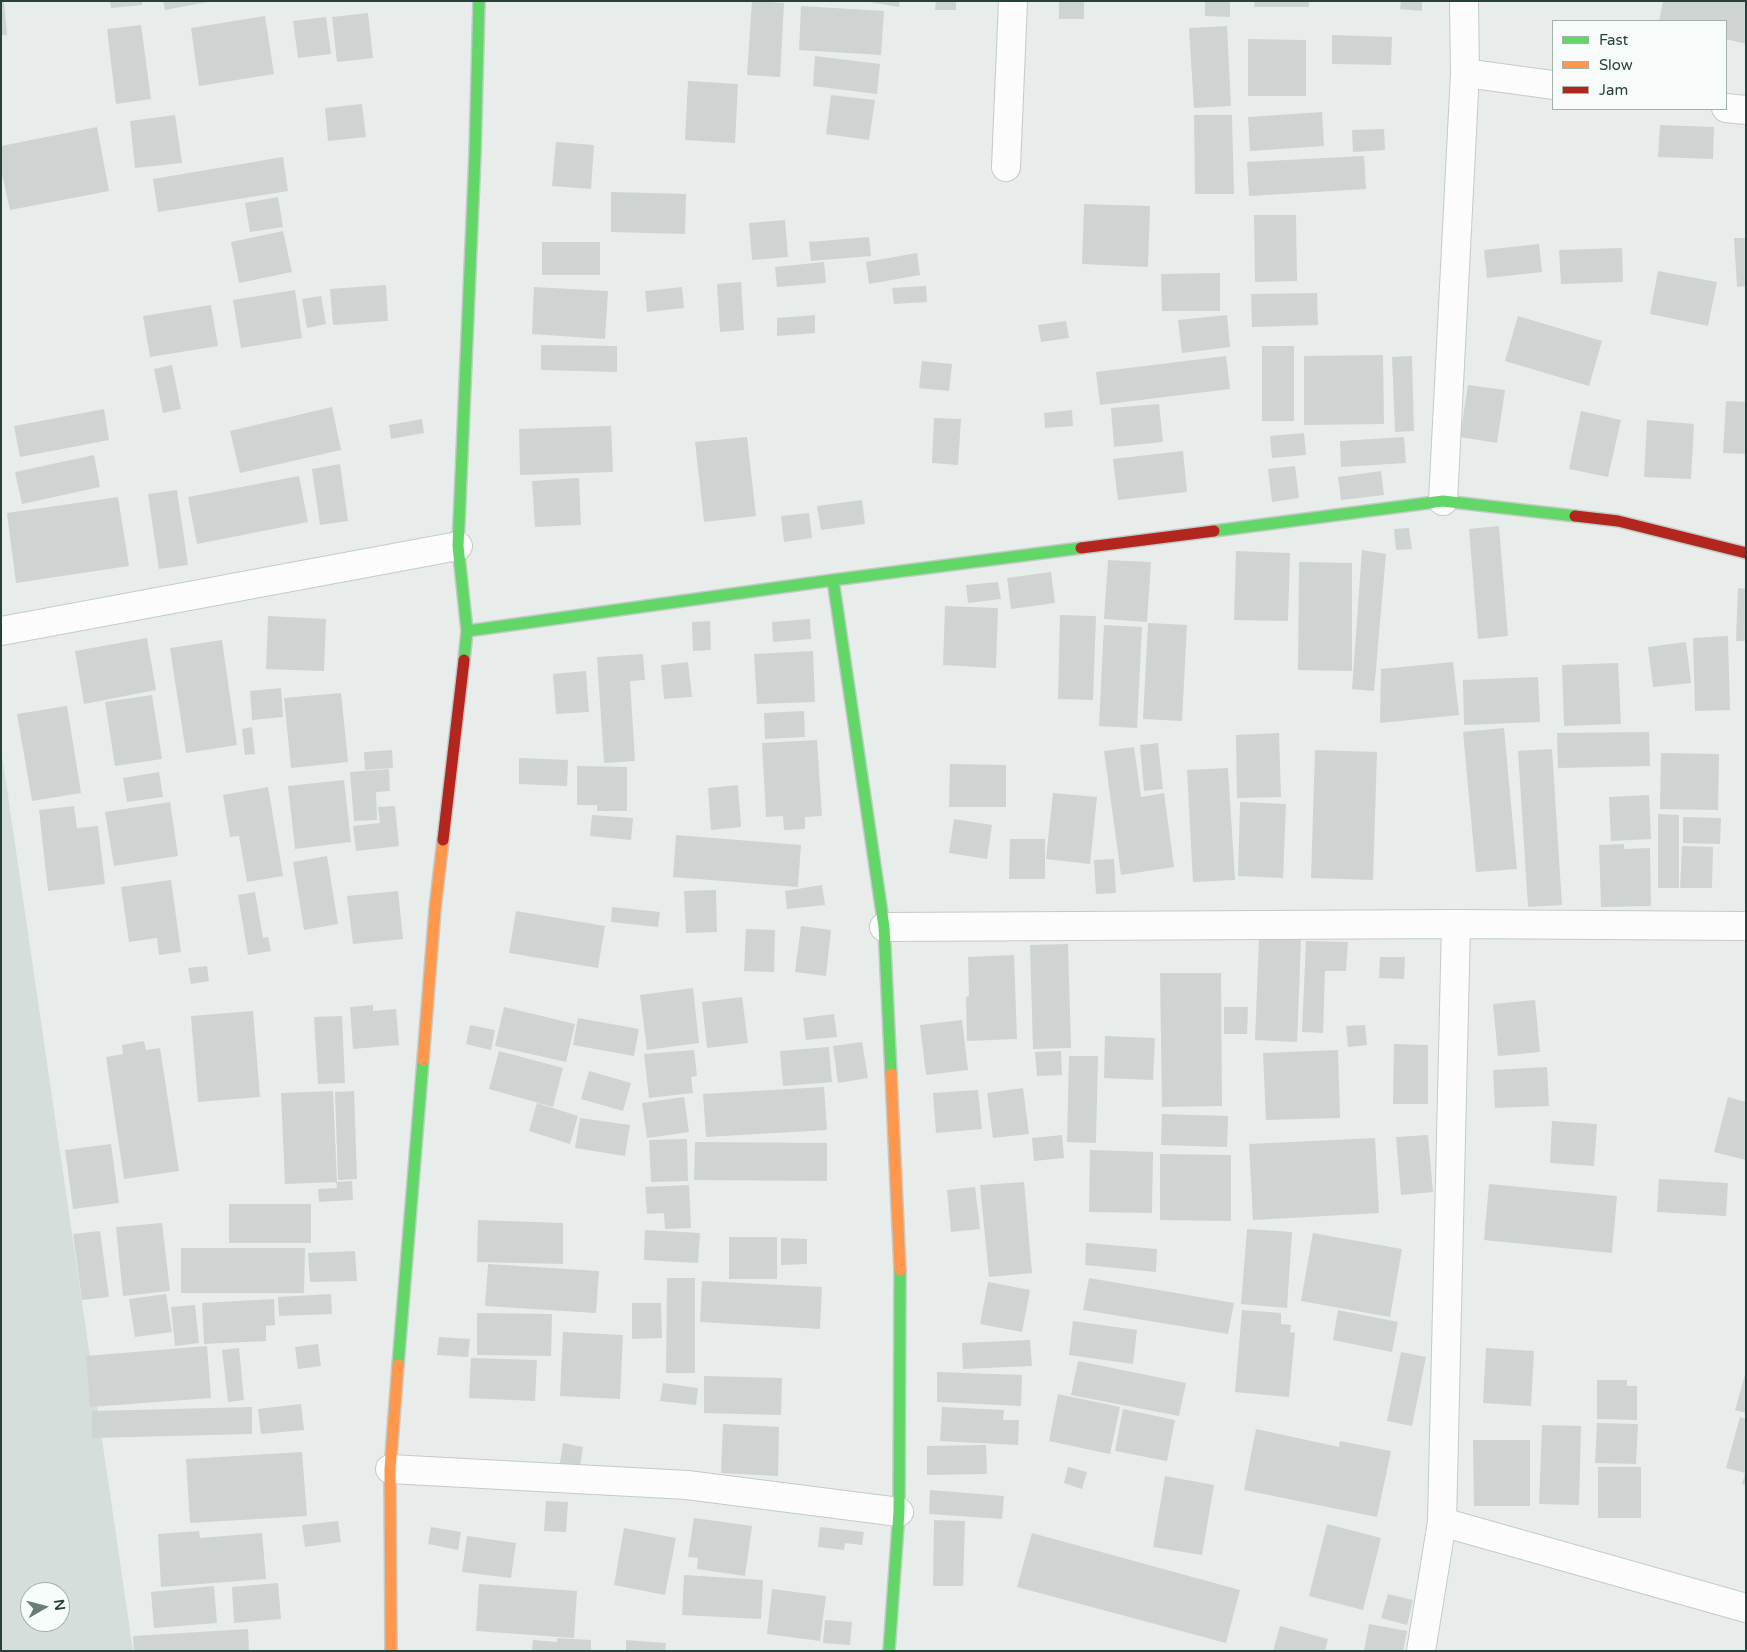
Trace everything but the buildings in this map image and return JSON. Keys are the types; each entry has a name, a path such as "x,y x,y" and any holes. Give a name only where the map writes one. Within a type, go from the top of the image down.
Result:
{"street":[{"path":"391,1651 390,1469 436,909 467,631 458,546 475,154 479,1"},
{"path":"1006,167 1013,1"},
{"path":"1443,500 1465,73 1464,1"},
{"path":"1465,73 1552,85"},
{"path":"1727,108 1746,110"},
{"path":"467,631 833,580 1443,500 1618,521 1746,553"},
{"path":"1,631 458,546"},
{"path":"833,580 884,927 900,1252 899,1512 889,1651"},
{"path":"884,927 1456,924 1746,926"},
{"path":"1421,1651 1442,1522 1456,924"},
{"path":"390,1469 687,1485 899,1512"},
{"path":"1442,1522 1746,1608"}],"shaded area":[{"path":"1,748 133,1651 1,1651"}],"traffic: fast":[{"path":"464,660 467,631 458,546 475,154 479,1"},
{"path":"1214,531 1443,501 1575,516"},
{"path":"467,631 833,580 1081,548"},
{"path":"833,580 884,927 891,1074"},
{"path":"398,1365 423,1060"},
{"path":"889,1651 899,1512 900,1270"}],"traffic: slow":[{"path":"423,1060 435,909 443,840"},
{"path":"891,1074 900,1270"},
{"path":"391,1651 390,1469 398,1365"}],"traffic: jam":[{"path":"1575,516 1618,521 1746,553"},
{"path":"1081,548 1214,531"},
{"path":"443,840 464,660"}]}
